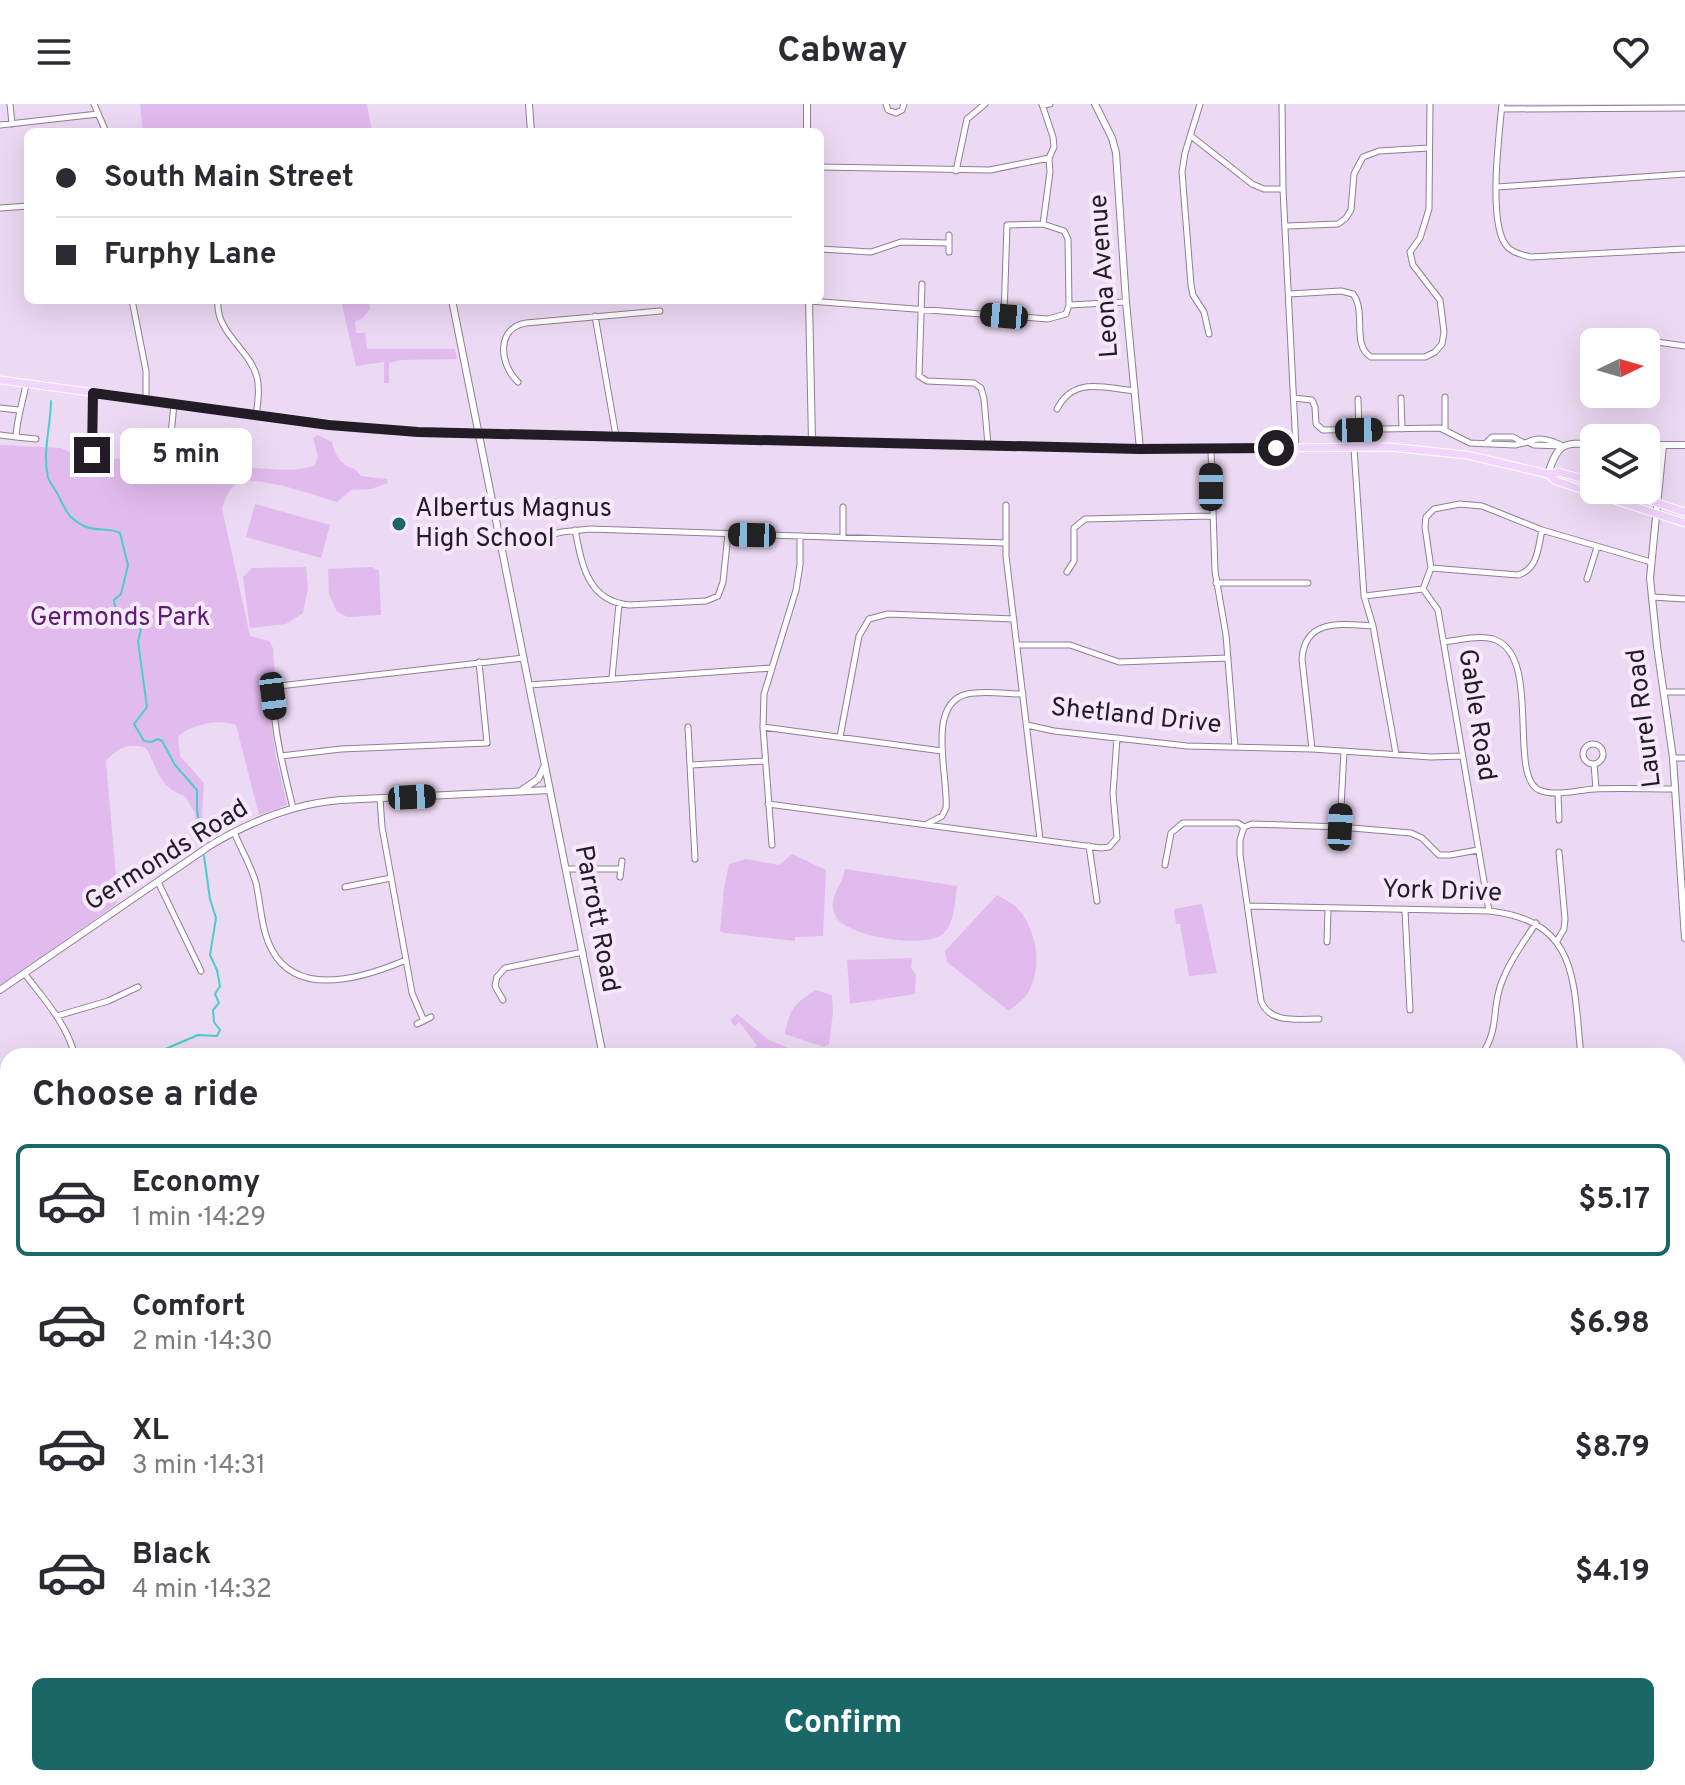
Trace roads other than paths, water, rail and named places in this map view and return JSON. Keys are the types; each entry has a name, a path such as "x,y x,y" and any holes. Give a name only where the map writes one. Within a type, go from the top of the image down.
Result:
{"main road":[{"path":"0,380 389,430 1140,449 1354,447 1458,454 1580,478"},
{"path":"1548,474 1556,481 1685,523"},
{"path":"1660,504 1685,512"}],"street":[{"path":"10,104 12,124"},
{"path":"94,104 104,128"},
{"path":"529,104 531,128"},
{"path":"807,104 807,128"},
{"path":"884,104 896,113 901,111 904,104"},
{"path":"956,171 967,119 985,104"},
{"path":"1043,224 1049,158 1054,147 1042,104 1050,104"},
{"name":"Leona Avenue","path":"1095,104 1116,153 1140,449"},
{"path":"1200,104 1182,172 1191,285 1193,295 1204,312 1209,334"},
{"path":"1282,104 1283,189 1296,448"},
{"path":"1289,294 1341,291 1353,294 1359,308 1361,346 1369,356 1425,357 1442,344 1444,332 1440,300 1413,265 1410,252 1420,238 1429,209 1430,104"},
{"path":"1685,108 1502,107 1498,128 1497,187 1499,227 1504,243 1513,252 1530,257 1685,249"},
{"path":"0,125 98,114"},
{"path":"1191,136 1252,184 1264,189 1283,189"},
{"path":"1287,226 1338,224 1346,218 1351,210 1354,174 1363,157 1379,151 1429,148"},
{"path":"824,167 990,170 1049,158"},
{"path":"1497,187 1685,174"},
{"path":"0,208 24,206"},
{"path":"824,301 1004,316 1059,318 1066,314 1069,305 1067,234 1043,224 1007,225 1004,316"},
{"path":"949,235 949,252"},
{"path":"824,249 871,252 901,242 949,243"},
{"path":"922,284 919,376 927,381 974,383 981,388 988,445"},
{"path":"1069,305 1126,302"},
{"path":"133,304 147,376 146,400"},
{"path":"219,304 221,323 256,375 256,415"},
{"path":"453,304 550,790"},
{"path":"809,304 812,441"},
{"path":"518,382 509,371 504,346 510,329 522,323 660,311"},
{"path":"595,316 616,436"},
{"path":"1660,342 1685,346"},
{"path":"16,437 18,410 23,402 26,384"},
{"path":"1057,409 1074,388 1083,386 1135,391"},
{"path":"92,455 93,393"},
{"path":"1445,397 1445,429"},
{"path":"1294,398 1312,400 1316,424 1321,430 1445,429 1464,441 1485,444 1515,445 1533,439 1562,446 1580,445"},
{"path":"1401,398 1402,429"},
{"path":"1358,399 1359,430"},
{"path":"168,464 174,404"},
{"path":"0,408 18,410"},
{"path":"0,435 36,439"},
{"path":"1663,445 1685,445"},
{"name":"Laurel Road","path":"1660,474 1663,445"},
{"path":"1548,474 1562,446"},
{"path":"1354,447 1364,596 1373,626 1396,754"},
{"path":"1211,450 1211,516 1216,583 1228,658 1235,747"},
{"path":"1364,596 1423,589 1431,568 1426,517 1434,509 1460,504 1482,506 1542,530 1651,562"},
{"name":"Laurel Road","path":"1657,504 1651,562 1652,597 1673,758 1685,938"},
{"name":"Shetland Drive","path":"1006,505 1006,543 1027,725 1054,731 1187,746 1462,756"},
{"path":"843,507 843,537"},
{"path":"1067,572 1074,561 1074,528 1085,519 1211,516"},
{"path":"501,546 575,530 1006,543"},
{"path":"575,530 587,580 619,604 712,599 721,590 728,534"},
{"path":"1431,568 1492,574 1518,575 1528,572 1533,567 1542,530"},
{"path":"772,845 763,727 764,694 796,590 800,536"},
{"path":"1587,579 1597,547"},
{"path":"1216,583 1308,583"},
{"name":"Gable Road","path":"1423,589 1438,610 1489,911"},
{"path":"1652,597 1685,599"},
{"path":"612,678 619,604"},
{"path":"840,737 859,636 869,619 888,614 1014,619"},
{"path":"1312,749 1303,646 1308,636 1317,629 1341,624 1373,626"},
{"path":"1444,642 1483,638 1496,640 1514,658 1519,679 1529,781 1535,788 1558,793 1596,789 1674,789"},
{"path":"1017,645 1070,645 1119,662 1228,658"},
{"path":"293,808 281,756 273,696 276,688 283,684 524,658"},
{"path":"281,756 341,749 487,743 479,662"},
{"path":"529,685 771,668"},
{"path":"1665,692 1685,692"},
{"path":"926,825 942,816 946,808 942,751 945,713 957,698 973,693 1023,694"},
{"path":"1027,725 1040,839"},
{"path":"688,727 695,859"},
{"path":"763,727 942,751"},
{"path":"768,804 1109,847 1117,838 1113,794 1117,738"},
{"path":"1340,827 1344,751"},
{"path":"1673,758 1685,758"},
{"path":"691,765 765,761"},
{"path":"515,792 535,782 545,764"},
{"path":"1594,764 1596,789"},
{"name":"Germonds Road","path":"0,990 234,832 293,808 334,800 550,790"},
{"name":"Parrott Road","path":"550,790 601,1048"},
{"path":"1558,793 1559,820"},
{"path":"380,798 406,960 414,999 424,1021"},
{"path":"1165,865 1171,833 1183,823 1238,823 1244,827"},
{"path":"1244,827 1252,824 1340,827 1411,833 1422,838 1439,855 1478,850"},
{"path":"1244,827 1240,840 1261,1001 1272,1016 1319,1019"},
{"path":"234,832 254,876 270,947 281,964 291,972 319,980 344,978 376,972 406,960"},
{"path":"1089,846 1097,901"},
{"path":"1557,941 1564,929 1565,919 1559,852"},
{"path":"620,877 622,861"},
{"path":"566,869 621,869"},
{"path":"345,887 391,878"},
{"path":"158,882 201,971"},
{"name":"York Drive","path":"1248,906 1516,914 1536,923 1557,941 1568,961 1580,1048"},
{"path":"1327,942 1328,909"},
{"path":"1405,911 1410,1010"},
{"path":"1486,1048 1492,1038 1500,987 1508,966 1536,923"},
{"path":"503,1000 495,986 497,977 505,968 583,952"},
{"path":"24,973 57,1016 72,1048"},
{"path":"57,1016 108,1001 138,987"},
{"path":"417,1024 431,1017"}],"waterway":[{"path":"51,401 46,449 48,477 75,521 89,528 120,533 128,565 121,594 114,600 120,613 134,617 141,630 138,641 147,707 134,724 144,741 162,741 175,765 197,790 202,846"},
{"path":"168,1048 198,1035 217,1036 220,1030 214,1022 213,1010 219,1003 215,994 220,986 210,955 216,918 204,856"}],"place":[{"name":"Albertus Magnus High School","path":"399,524"}],"park label":[{"name":"Germonds Park","path":"120,618"}]}
